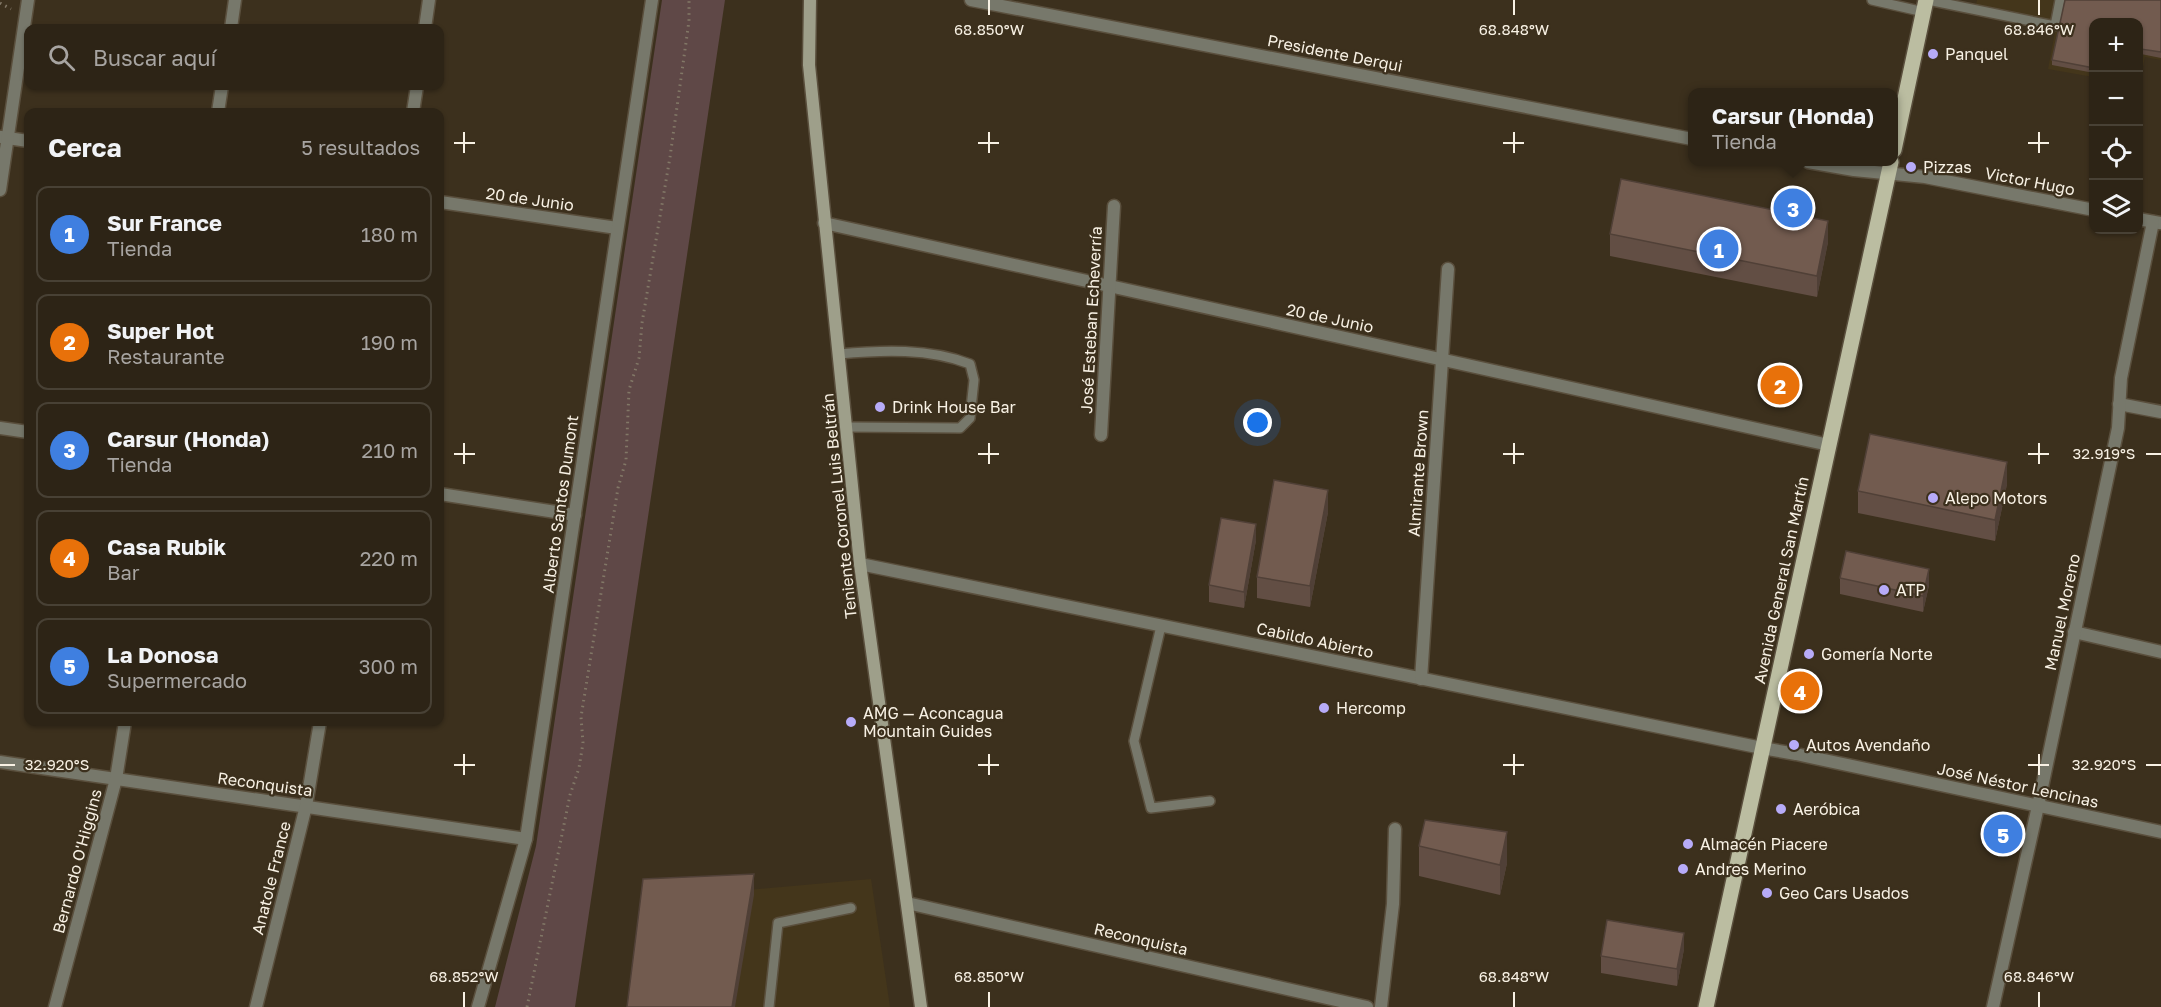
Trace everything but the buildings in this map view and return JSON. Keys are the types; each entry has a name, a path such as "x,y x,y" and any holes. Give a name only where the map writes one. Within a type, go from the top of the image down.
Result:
{"main road":[{"name":"Teniente Coronel Luis Beltrán","path":"810,0 809,65 860,564 921,1007"},
{"path":"1898,128 1926,4"},
{"name":"Avenida General San Martín","path":"1707,1007 1890,168"}],"street":[{"path":"0,190 4,137 28,0"},
{"path":"232,24 236,0"},
{"path":"426,24 429,0"},
{"name":"Alberto Santos Dumont","path":"478,1007 526,838 652,0"},
{"name":"Presidente Derqui","path":"971,0 1688,138"},
{"path":"219,108 221,90"},
{"path":"414,108 416,90"},
{"path":"4,137 24,140"},
{"path":"1831,166 1854,170 1890,168"},
{"name":"Victor Hugo","path":"1890,168 2089,209"},
{"name":"20 de Junio","path":"444,203 617,228"},
{"name":"José Esteban Echeverría","path":"1101,435 1114,206"},
{"name":"20 de Junio","path":"824,223 1829,445"},
{"name":"Manuel Moreno","path":"1993,1007 2118,428 2121,378 2157,223"},
{"name":"Almirante Brown","path":"1421,679 1448,269"},
{"path":"2119,404 2161,412"},
{"path":"0,428 24,431"},
{"path":"444,495 575,515"},
{"name":"Cabildo Abierto","path":"860,564 1762,748"},
{"path":"2074,632 2161,652"},
{"name":"Bernardo O'Higgins","path":"55,1007 116,779 124,726"},
{"name":"Anatole France","path":"256,1007 306,806 319,726"},
{"name":"José Néstor Lencinas","path":"1762,748 2161,832"},
{"name":"Reconquista","path":"0,762 526,838"},
{"path":"1381,1007 1392,915 1395,830"},
{"name":"Reconquista","path":"907,903 1364,1007"}],"lane":[{"path":"1872,0 1926,4 2055,27 2060,0"},
{"path":"839,354 894,350 953,357 970,364 974,380 970,418 960,428 847,427"},
{"path":"1161,626 1134,741 1151,808 1210,801"},
{"path":"769,1007 778,923 851,908"}],"path":[{"path":"527,1007 570,795 583,743 581,717 618,488 626,460 630,390 639,358 642,323 670,157 689,21 689,0"}],"shaded area":[{"path":"662,0 725,0 575,1007 495,1007 536,846"},
{"path":"1977,0 2161,0 2161,60 2145,57 2143,67 2143,18 2089,18 2089,76 2048,69 2055,32 1974,14"},
{"path":"871,879 890,1007 632,1007 645,899"}],"place":[{"name":"Panquel","path":"1933,54"},
{"name":"Pizzas","path":"1911,167"},
{"name":"Carsur (Honda)","path":"1793,208"},
{"name":"Sur France","path":"1719,249"},
{"name":"Super Hot","path":"1780,385"},
{"name":"Drink House Bar","path":"880,407"},
{"name":"Alepo Motors","path":"1933,498"},
{"name":"ATP","path":"1884,590"},
{"name":"Gomería Norte","path":"1809,654"},
{"name":"Casa Rubik","path":"1800,691"},
{"name":"Hercomp","path":"1324,708"},
{"name":"AMG — Aconcagua Mountain Guides","path":"851,722"},
{"name":"Autos Avendaño","path":"1794,745"},
{"name":"Aeróbica","path":"1781,809"},
{"name":"La Donosa","path":"2003,834"},
{"name":"Almacén Piacere","path":"1688,844"},
{"name":"Andres Merino","path":"1683,869"},
{"name":"Geo Cars Usados","path":"1767,893"}]}
